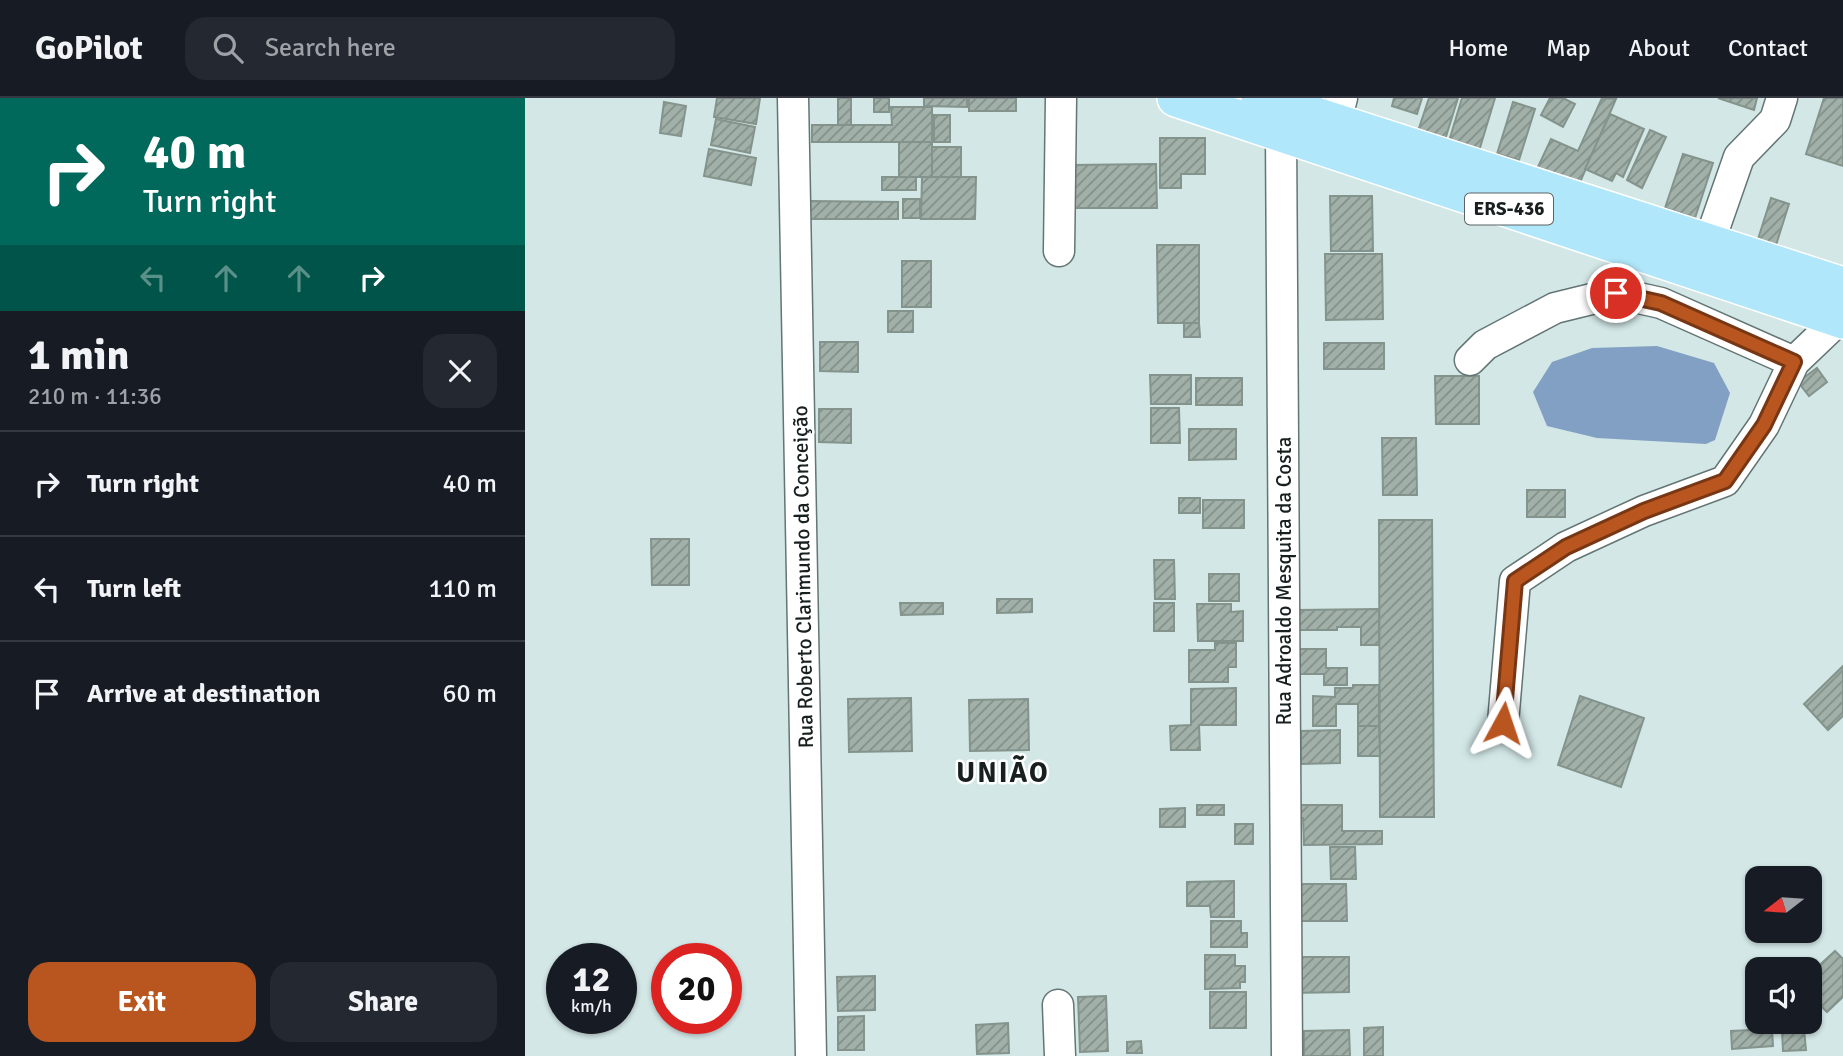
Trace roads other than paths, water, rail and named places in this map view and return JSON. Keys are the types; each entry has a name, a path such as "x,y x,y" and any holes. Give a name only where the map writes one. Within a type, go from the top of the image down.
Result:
{"main road":[{"name":"ERS-436","path":"1176,98 1335,123 1709,243 1842,310"},
{"name":"ERS-436","path":"1335,123 1842,310"}],"street":[{"name":"Rua Roberto Clarimundo da Conceição","path":"793,98 811,1056"},
{"path":"1059,251 1061,98"},
{"path":"1709,243 1739,157 1775,120 1782,98"},
{"name":"Rua Adroaldo Mesquita da Costa","path":"1276,113 1287,1056"},
{"path":"1470,360 1485,345 1555,308 1616,293 1661,303 1794,362"},
{"path":"1503,723 1515,581 1566,547 1644,511 1725,481 1764,425 1794,362 1842,310"},
{"path":"1058,1005 1060,1056"}],"water":[{"path":"1657,346 1714,363 1730,393 1715,440 1706,444 1597,438 1547,426 1533,392 1552,362 1592,348"}],"district":[{"name":"UNIÃO","path":"1003,773"}]}
